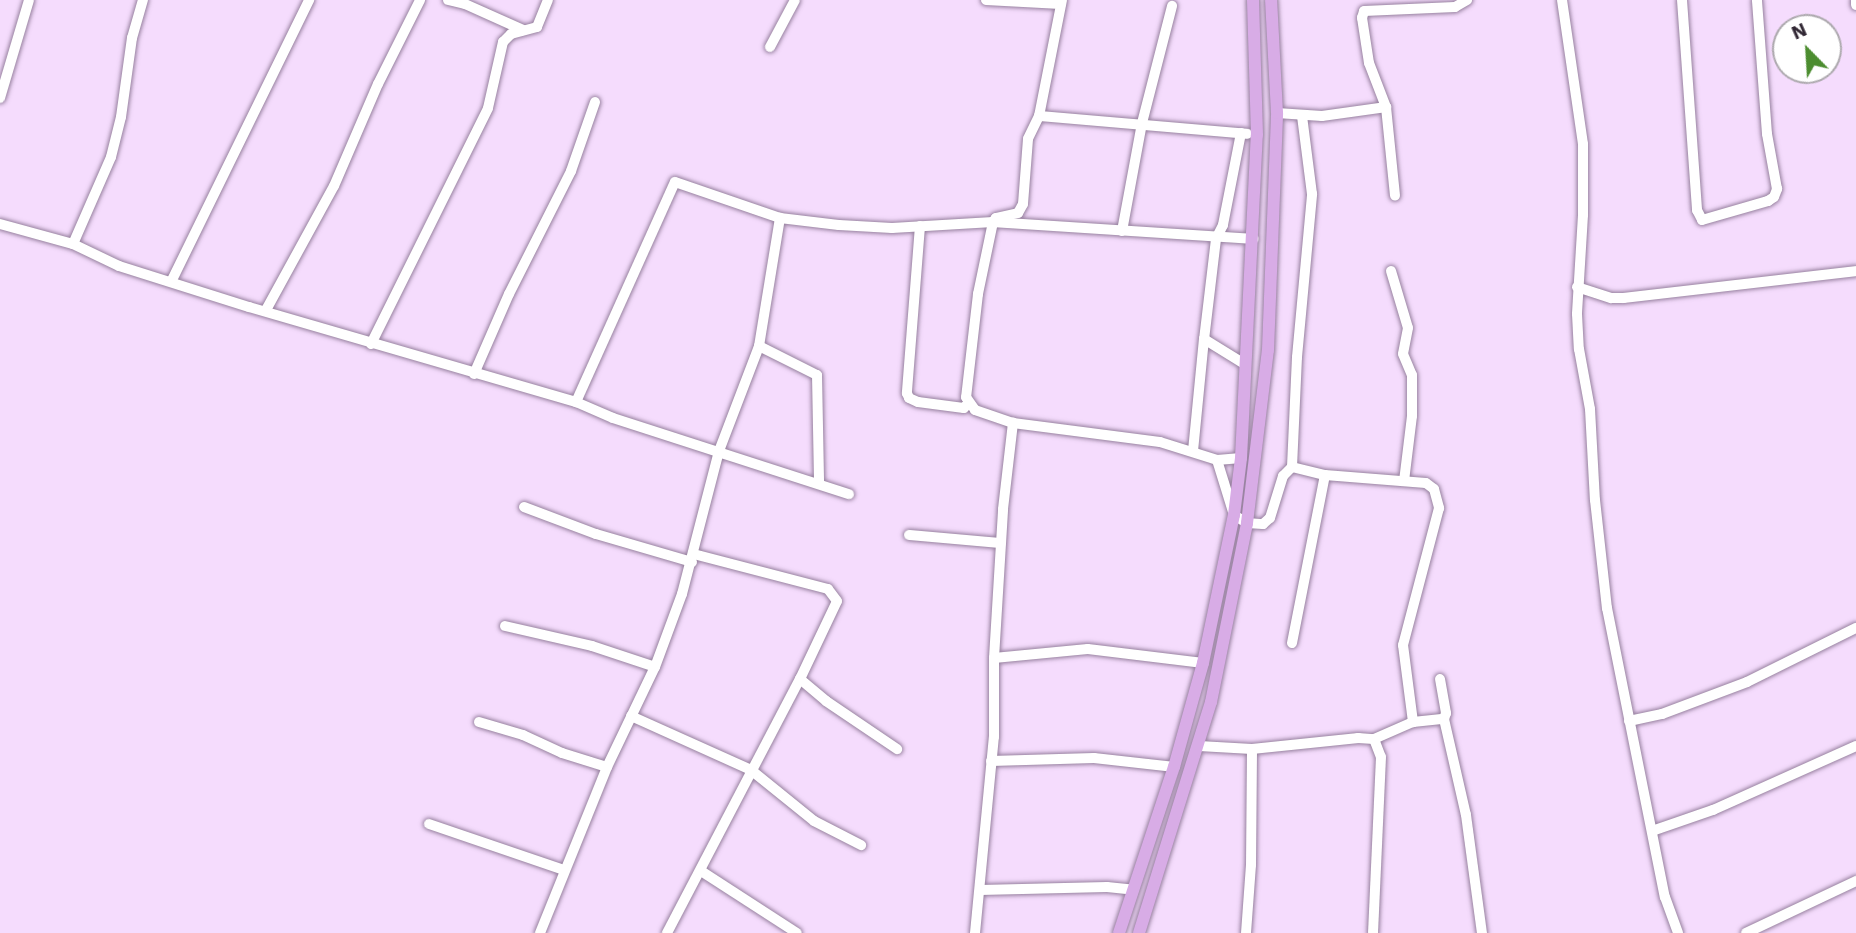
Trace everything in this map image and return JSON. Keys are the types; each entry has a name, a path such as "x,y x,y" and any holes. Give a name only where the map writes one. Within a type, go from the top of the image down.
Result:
{"main road":[{"path":"1119,933 1174,768 1203,663 1234,515 1241,458 1258,135 1252,0"},
{"path":"1139,933 1211,702 1248,523 1268,350 1277,113 1271,0"}],"street":[{"path":"0,98 29,0"},
{"path":"73,244 111,157 121,117 132,38 143,0"},
{"path":"172,280 309,0"},
{"path":"266,310 334,186 378,84 420,0"},
{"path":"448,0 465,4 523,30"},
{"path":"371,344 488,108 503,42 511,34 537,27 548,0"},
{"path":"769,47 795,0"},
{"path":"920,226 907,393 909,398 918,402 964,408 968,403 978,294 993,222 1001,216 1013,216 1021,209 1028,139 1039,116 1061,2 986,0"},
{"path":"1395,196 1387,107 1369,63 1362,18 1364,12 1455,7 1467,0"},
{"path":"1562,0 1583,145 1583,215 1577,286 1579,349 1590,410 1595,500 1607,608 1665,897 1678,933"},
{"path":"1682,0 1697,210 1702,220 1768,201 1774,197 1777,189 1767,134 1757,0"},
{"path":"1122,231 1142,123 1172,6"},
{"path":"474,374 509,294 571,172 595,102"},
{"path":"1277,113 1321,117 1387,107"},
{"path":"1039,116 1258,135"},
{"path":"1217,460 1234,515 1248,523 1263,524 1270,518 1283,476 1292,467 1293,408 1312,194 1302,116"},
{"path":"1193,452 1216,239 1223,225 1241,132"},
{"path":"576,402 673,184 780,218 839,225 920,226 993,222 1216,239 1254,239"},
{"path":"540,933 607,767 655,667 693,558 719,451 759,346 780,218"},
{"path":"0,224 73,244 119,266 172,280 371,344 576,402 613,418 849,494"},
{"path":"1391,271 1408,328 1403,354 1412,375 1412,416 1404,481"},
{"path":"1577,286 1611,298 1624,298 1856,271"},
{"path":"1204,339 1246,365"},
{"path":"759,346 817,375 818,484"},
{"path":"968,403 981,414 1013,424 1098,432 1160,442 1217,460 1241,458"},
{"path":"975,933 991,761 1001,543 1013,424"},
{"path":"1292,467 1325,475 1426,483 1434,489 1439,508 1403,645 1413,722"},
{"path":"1292,643 1325,475"},
{"path":"524,507 596,534 833,593 837,601 800,678 667,933"},
{"path":"909,535 1001,543"},
{"path":"505,626 592,646 655,667"},
{"path":"1629,721 1662,713 1747,682 1856,628"},
{"path":"995,659 1088,649 1203,663"},
{"path":"800,678 826,701 897,749"},
{"path":"1440,679 1446,713 1444,719 1466,815 1482,933"},
{"path":"631,716 751,770 814,821 861,845"},
{"path":"1199,746 1252,749 1374,739 1413,722 1444,719"},
{"path":"479,722 607,767"},
{"path":"1373,933 1381,757 1374,739"},
{"path":"1652,831 1713,810 1856,746"},
{"path":"1246,933 1251,864 1252,749"},
{"path":"991,761 1094,758 1174,768"},
{"path":"429,824 564,870"},
{"path":"701,871 797,933"},
{"path":"1746,933 1856,881"},
{"path":"980,890 1107,887 1134,890"}]}
